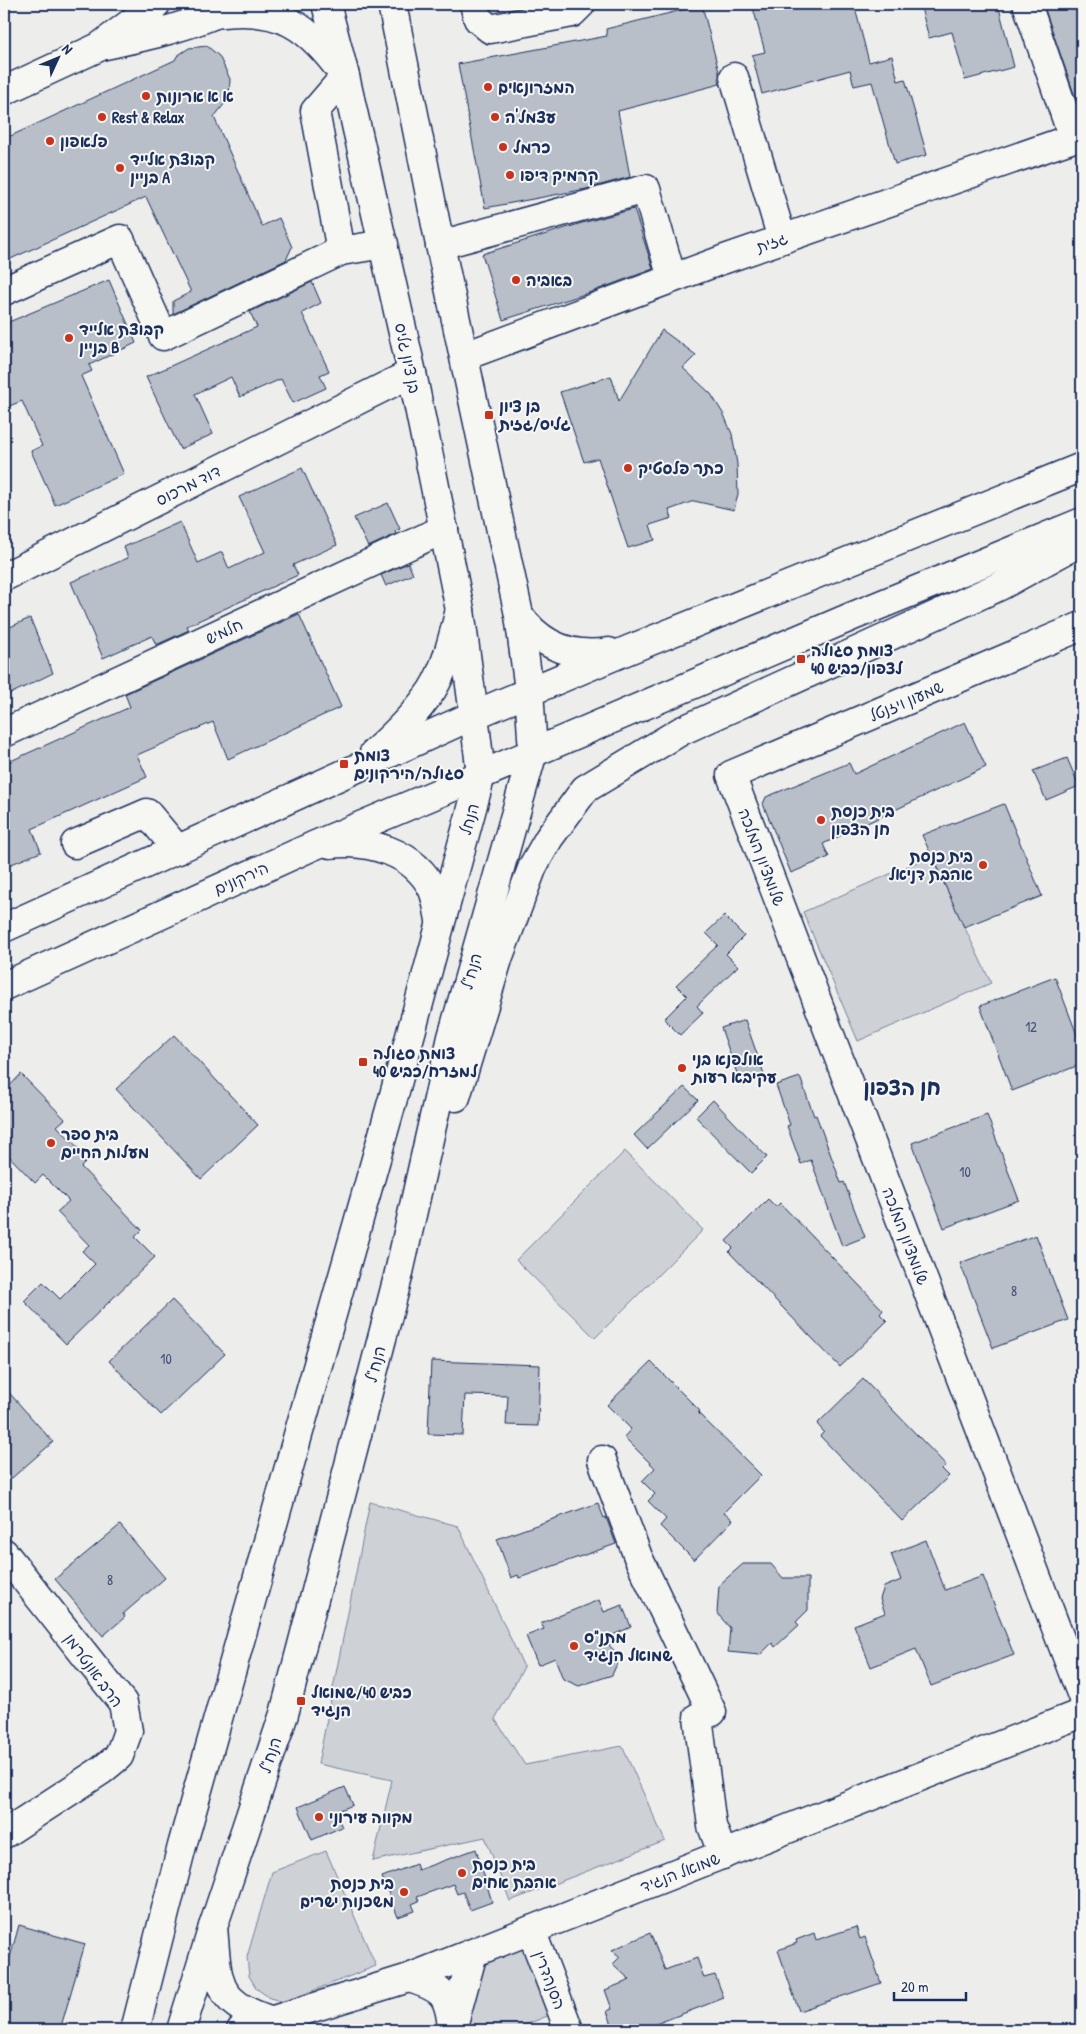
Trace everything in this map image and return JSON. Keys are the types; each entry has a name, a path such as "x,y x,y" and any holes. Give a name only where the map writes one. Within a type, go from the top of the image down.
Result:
{"main road":[{"path":"4,91 99,47 156,4"},
{"name":"בן ציון גליס","path":"326,4 345,76 412,373 460,610 474,715"},
{"path":"392,4 440,245 519,615 529,690"},
{"path":"404,64 406,4"},
{"path":"474,4 478,19 490,29 572,13 581,4"},
{"path":"1027,4 1078,137"},
{"path":"99,47 192,24 226,9 256,12 283,18 315,40 345,76 315,111 341,251"},
{"path":"734,77 782,239"},
{"name":"גזית","path":"464,356 722,260 1078,137"},
{"path":"440,245 646,189 672,278"},
{"path":"4,291 120,239 163,336 341,251 384,244"},
{"name":"דוד מרכוס","path":"4,578 412,373"},
{"path":"372,393 418,406"},
{"path":"4,928 529,690 1082,467"},
{"name":"הירקונים","path":"4,986 313,846 853,616 1082,522"},
{"name":"חלמיש","path":"4,732 444,529"},
{"path":"398,1277 499,956 533,866 549,838 585,790 681,731 1000,586 1082,541"},
{"path":"360,765 397,731 432,689 443,667 460,610"},
{"path":"519,615 538,636 553,646 568,652 585,654 628,650"},
{"name":"שמעון ויזנטל","path":"731,775 1082,626"},
{"name":"הנח\"ל","path":"181,2030 284,1714 398,1277 452,1038 533,752 529,690"},
{"name":"הנחל","path":"440,920 481,775 474,715"},
{"name":"שלומציון המלכה","path":"731,775 1082,1696"},
{"path":"75,844 147,813 178,850"},
{"path":"135,2030 182,1846 394,1095 440,920 432,888 420,871 403,857 382,848 359,843 313,846"},
{"path":"602,1460 638,1557 712,1712 698,1717 712,1826 723,1855"},
{"name":"הרב אונטרמן","path":"4,1553 123,1703 128,1731 120,1756 102,1770 4,1834"},
{"name":"שמואל הנגיד","path":"241,2030 409,1978 1082,1713"},
{"path":"213,1927 217,1971 224,1991 234,2004 250,2014 273,2021"},
{"name":"הסנהדרין","path":"530,1930 569,2030"},
{"path":"452,2029 473,1953"},
{"path":"409,1978 430,1984 442,1994 450,2008 452,2029"}],"shaded area":[{"path":"931,856 991,983 858,1041 803,912"},
{"path":"625,1151 703,1230 595,1338 516,1260"},
{"path":"370,1502 458,1526 524,1667 495,1719 525,1765 622,1746 665,1841 510,1901 485,1837 373,1861 392,1780 318,1764"},
{"path":"326,1851 376,1966 284,2002 270,1998 257,1989 249,1976 247,1957 272,1872"},
{"path":"525,1945 550,2015 512,2030 466,2030 482,1963"}],"building":[{"path":"752,4 854,4 869,62 892,56 898,81 905,79 927,155 895,164 872,82 854,86 850,70 762,94 752,55 765,52"},
{"path":"920,4 998,4 1014,67 965,80 952,32 929,38"},
{"path":"1043,4 1082,4 1082,117"},
{"path":"702,5 719,72 720,84 618,111 630,177 586,189 485,208 458,64 607,36 606,29"},
{"name":"קבוצת אלייד בניין A","path":"207,46 219,56 230,79 229,98 214,117 262,226 279,218 292,247 286,260 173,314 173,301 191,292 146,197 4,262 4,139 175,60 177,56 189,48"},
{"path":"634,209 653,269 591,292 503,320 482,254"},
{"path":"109,280 136,343 89,365 92,371 81,376 124,474 55,505 31,451 42,446 22,401 4,408 4,324"},
{"path":"312,282 321,303 302,313 329,371 320,375 326,388 293,403 281,379 240,397 231,377 195,394 213,434 180,449 146,377 257,327 250,312"},
{"path":"662,330 696,355 683,368 711,394 724,415 732,434 737,464 738,494 734,510 694,501 669,510 672,518 650,525 655,540 628,548 598,458 584,462 560,392 611,376 619,401"},
{"path":"302,468 337,545 293,565 298,575 187,626 189,630 156,645 152,636 103,658 71,582 128,558 124,547 180,522 198,563 222,552 229,569 265,552 239,497"},
{"path":"388,503 400,529 395,531 396,534 368,547 354,518"},
{"path":"408,563 413,574 386,586 381,575"},
{"path":"299,614 341,707 228,759 213,722 137,755 147,777 32,829 41,852 4,867 4,764 130,707 125,694"},
{"path":"30,618 53,673 4,697 4,658 10,627"},
{"path":"965,722 986,767 823,844 829,857 791,873 763,804 766,797 849,763 854,774"},
{"path":"1067,758 1079,786 1046,800 1033,771"},
{"name":"בית כנסת אהבת דניאל","path":"1004,804 1042,896 964,927 922,835"},
{"path":"724,916 744,936 726,954 738,966 697,1006 703,1013 680,1035 664,1019 687,996 676,985 718,945 706,933"},
{"path":"1055,977 1082,1048 1082,1064 1012,1091 980,1006"},
{"path":"745,1020 764,1074 740,1082 721,1028"},
{"path":"174,1035 258,1125 201,1179 116,1089"},
{"path":"21,1074 65,1119 57,1126 89,1159 81,1167 142,1230 135,1237 155,1257 66,1344 24,1301 43,1282 60,1299 95,1264 82,1251 89,1245 57,1212 69,1201 43,1175 35,1183 4,1151 4,1092"},
{"path":"800,1077 841,1183 844,1182 865,1237 842,1246 811,1160 801,1164 787,1126 790,1125 776,1085"},
{"path":"684,1087 698,1100 647,1149 634,1135"},
{"path":"713,1100 767,1157 751,1173 696,1117"},
{"path":"987,1115 1019,1200 944,1228 912,1143"},
{"path":"768,1199 776,1207 780,1203 883,1310 880,1314 887,1321 840,1367 729,1252 733,1248 726,1241"},
{"path":"1036,1235 1068,1320 993,1348 960,1263"},
{"path":"172,1300 225,1354 161,1415 109,1361"},
{"path":"431,1361 540,1365 538,1426 506,1425 508,1396 465,1395 463,1435 428,1434"},
{"path":"651,1362 700,1411 698,1413 761,1475 724,1512 733,1520 694,1560 660,1526 666,1519 648,1501 655,1494 642,1481 655,1468 624,1437 631,1429 607,1405"},
{"path":"863,1379 946,1465 942,1469 949,1476 902,1521 820,1436 824,1432 817,1424"},
{"path":"4,1387 53,1442 4,1485"},
{"path":"598,1503 604,1518 606,1517 616,1544 519,1578 518,1575 511,1578 497,1539"},
{"path":"120,1525 165,1578 123,1614 125,1617 103,1636 55,1579"},
{"path":"926,1540 945,1590 983,1576 1014,1655 931,1686 916,1649 871,1667 854,1625 885,1613 880,1599 884,1587 901,1580 891,1554"},
{"path":"743,1564 771,1564 783,1578 808,1578 808,1610 796,1622 799,1625 775,1647 772,1643 760,1655 728,1652 730,1628 717,1613 719,1585"},
{"name":"מתנ\"ס שמואל הנגיד","path":"599,1600 604,1612 622,1605 631,1627 613,1635 615,1640 609,1645 620,1657 612,1675 579,1686 563,1679 555,1658 538,1665 526,1636 544,1629 541,1623"},
{"path":"345,1787 353,1805 335,1812 342,1827 312,1840 298,1807"},
{"path":"476,1849 492,1902 470,1910 463,1892 457,1894 453,1884 417,1897 419,1901 412,1904 415,1911 398,1917 382,1877 416,1864 418,1870"},
{"path":"19,1925 85,1944 60,2030 4,2030 4,1979"},
{"path":"856,1927 860,1939 865,1937 881,1983 799,2011 778,1950 797,1943 796,1940 814,1933 816,1940"},
{"path":"650,1933 665,1970 697,1958 704,1978 715,1975 724,1998 640,2030 614,2030 607,2011 612,2009 605,1990 630,1980 613,1964 620,1957 612,1950"}],"place":[{"name":"המזרונאים","path":"488,87"},
{"name":"א א ארונות","path":"146,96"},
{"name":"Rest & Relax","path":"102,117"},
{"name":"עצמל'ה","path":"495,117"},
{"name":"פלאפון","path":"50,141"},
{"name":"כרמל","path":"503,147"},
{"name":"קבוצת אלייד בניין A","path":"120,168"},
{"name":"קרמיק דיפו","path":"510,175"},
{"name":"באביה","path":"516,280"},
{"name":"קבוצת אלייד בניין B","path":"69,338"},
{"name":"בן ציון גליס/גזית","path":"489,415"},
{"name":"כתר פלסטיק","path":"628,468"},
{"name":"צומת סגולה לצפון/כביש 40","path":"801,659"},
{"name":"צומת סגולה/הירקונים","path":"344,764"},
{"name":"בית כנסת חן הצפון","path":"821,820"},
{"name":"בית כנסת אהבת דניאל","path":"983,865"},
{"name":"צומת סגולה למזרח/כביש 40","path":"363,1062"},
{"name":"אולפנא בני עקיבא רעות","path":"682,1068"},
{"name":"בית ספר מעלות החיים","path":"51,1143"},
{"name":"מתנ\"ס שמואל הנגיד","path":"574,1646"},
{"name":"כביש 40/שמואל הנגיד","path":"301,1701"},
{"name":"מקווה עירוני","path":"319,1817"},
{"name":"בית כנסת אהבת אחים","path":"462,1873"},
{"name":"בית כנסת משכנות ישרים","path":"404,1892"}],"district":[{"name":"חן הצפון","path":"902,1088"}]}
